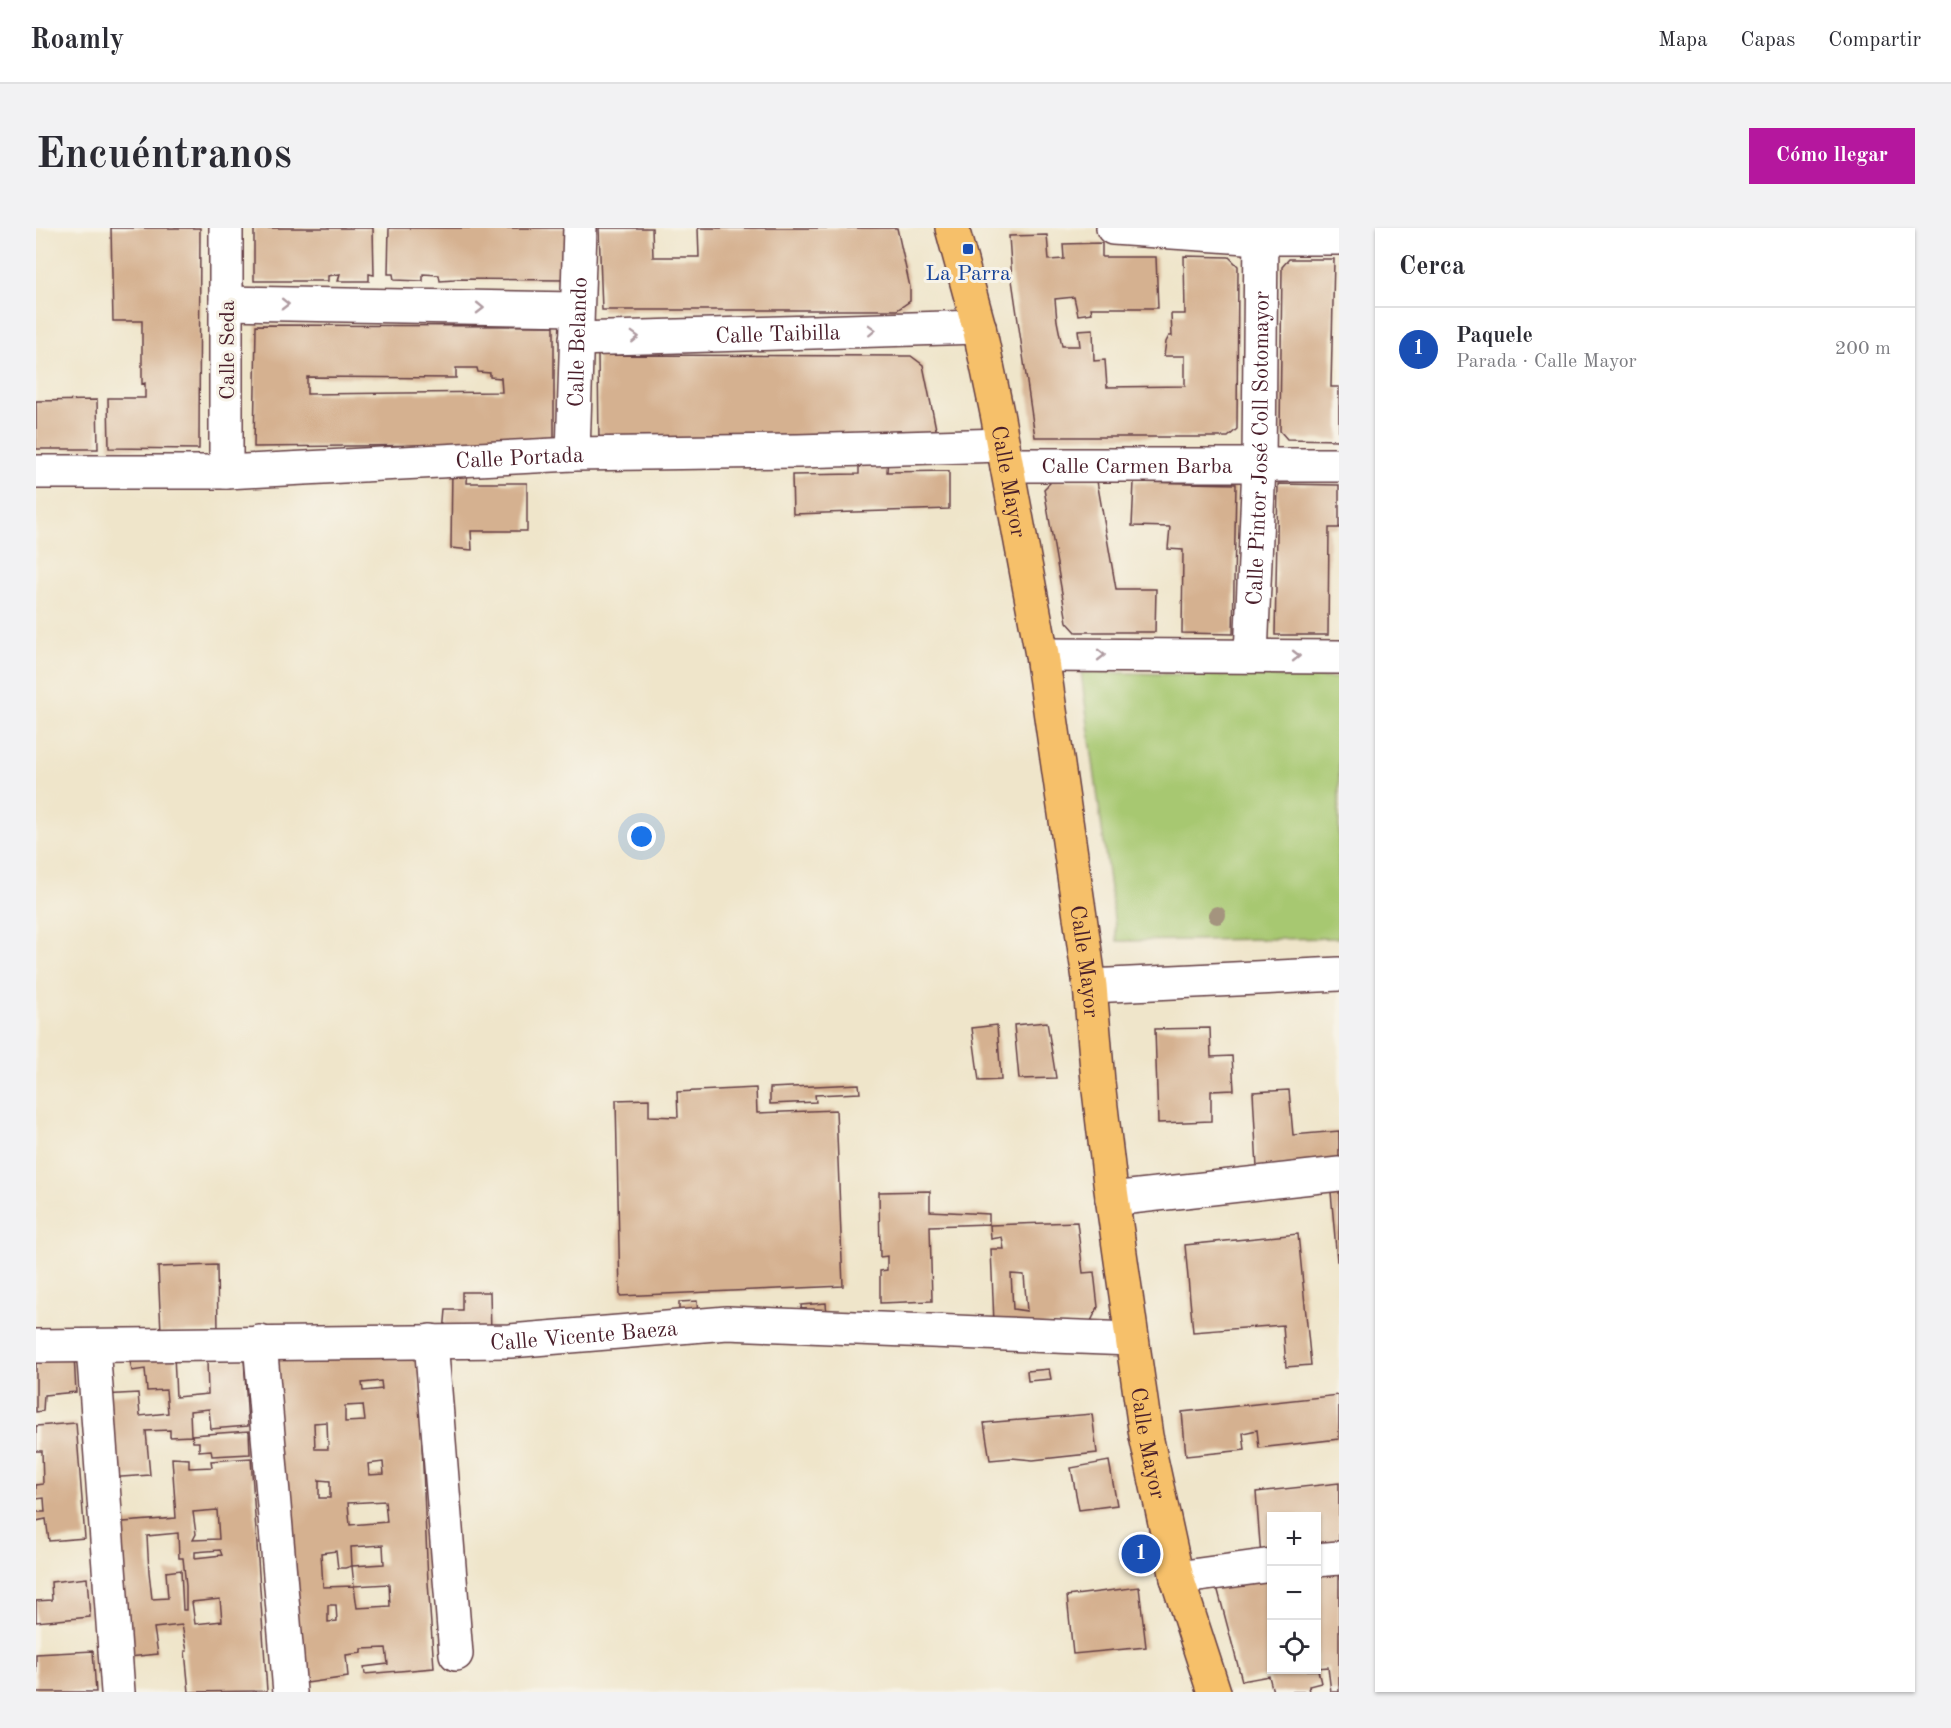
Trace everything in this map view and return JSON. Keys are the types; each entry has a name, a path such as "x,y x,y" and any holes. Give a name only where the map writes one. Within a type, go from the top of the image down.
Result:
{"main road":[{"name":"Calle Mayor","path":"952,228 979,327 1042,655 1090,986 1098,1082 1112,1198 1146,1436 1177,1578 1214,1692"}],"street":[{"name":"Calle Seda","path":"226,228 226,472"},
{"name":"Calle Belando","path":"573,454 580,228"},
{"path":"1113,228 1339,238"},
{"name":"Calle Pintor José Coll Sotomayor","path":"1251,656 1259,465 1261,233"},
{"name":"Calle Taibilla","path":"226,303 577,324 979,327"},
{"name":"Calle Portada","path":"36,472 226,472 573,454 798,451 1005,455"},
{"name":"Calle Carmen Barba","path":"1005,455 1259,465 1339,465"},
{"path":"1042,655 1339,657"},
{"path":"1090,986 1339,974"},
{"path":"1112,1198 1339,1174"},
{"name":"Calle Vicente Baeza","path":"36,1346 510,1341 727,1323 1131,1339"},
{"path":"430,1341 456,1654"},
{"path":"260,1342 290,1692"},
{"path":"93,1346 118,1692"},
{"path":"1321,1560 1339,1558"},
{"path":"1177,1578 1267,1566"}],"green space":[{"path":"1081,672 1339,678 1339,938 1117,941"}],"building":[{"path":"111,228 200,228 199,449 109,448 108,398 145,398 145,383 142,384 142,321 113,321"},
{"path":"254,228 373,228 374,275 369,274 369,281 338,281 340,274 328,276 328,281 254,281"},
{"path":"389,228 568,228 568,280 454,279 440,281 439,275 423,274 423,281 394,280 393,274 388,274"},
{"path":"599,228 652,228 653,257 699,257 698,228 897,228 910,287 910,301 897,310 602,310"},
{"path":"1047,235 1049,260 1064,259 1063,244 1102,243 1102,257 1156,257 1158,308 1091,308 1092,313 1078,315 1074,297 1055,299 1062,346 1080,346 1078,330 1093,329 1094,361 1105,360 1107,387 1185,386 1185,356 1164,356 1166,342 1169,336 1172,336 1171,314 1185,314 1184,256 1229,257 1238,266 1237,429 1228,437 1035,437 1012,280 1009,236"},
{"path":"1289,259 1334,259 1331,387 1339,387 1339,440 1287,439 1280,431 1282,267"},
{"path":"256,325 554,326 554,444 254,447","holes":["456,368 477,368 478,372 490,373 490,377 501,378 502,392 307,394 307,377 456,378"]},
{"path":"598,355 911,356 923,365 936,429 931,440 599,444"},
{"path":"97,400 98,449 36,449 36,401"},
{"path":"859,456 888,456 887,472 949,471 949,509 793,514 792,475 859,474"},
{"path":"468,466 467,483 527,483 527,531 471,531 472,550 451,548 452,467"},
{"path":"1053,480 1097,481 1116,589 1156,589 1155,632 1076,632 1067,622 1044,489"},
{"path":"1134,482 1236,484 1233,634 1182,633 1183,550 1168,549 1170,527 1132,526"},
{"path":"1278,484 1339,485 1339,528 1329,528 1328,635 1275,635"},
{"path":"1047,1022 1056,1078 1019,1079 1014,1025"},
{"path":"997,1025 1001,1080 979,1081 972,1028"},
{"path":"1210,1028 1211,1057 1232,1056 1234,1090 1211,1091 1211,1121 1158,1123 1155,1029"},
{"path":"859,1084 860,1093 815,1095 816,1102 770,1104 770,1088"},
{"path":"756,1088 757,1113 836,1110 843,1286 620,1296 616,1100 649,1099 649,1116 678,1117 677,1092"},
{"path":"1289,1090 1293,1135 1339,1131 1339,1161 1257,1168 1253,1092"},
{"path":"930,1191 930,1211 989,1214 989,1224 930,1226 932,1301 880,1303 880,1271 887,1270 887,1256 880,1257 879,1192"},
{"path":"1339,1191 1339,1261 1337,1261 1331,1192"},
{"path":"1077,1222 1083,1273 1094,1272 1098,1307 1091,1321 1013,1327 994,1323 991,1249 1004,1249 1002,1237 991,1239 990,1225","holes":["1011,1274 1024,1275 1027,1311 1013,1309"]},
{"path":"1298,1234 1311,1365 1286,1367 1283,1325 1193,1332 1185,1245"},
{"path":"217,1265 218,1331 161,1332 158,1267"},
{"path":"462,1292 490,1292 491,1334 444,1333 446,1310 462,1310"},
{"path":"697,1301 698,1320 671,1321 671,1311 679,1310 679,1302"},
{"path":"826,1303 827,1316 802,1317 801,1305"},
{"path":"418,1353 434,1668 365,1674 364,1667 388,1664 386,1648 362,1649 362,1653 346,1655 348,1677 293,1685 269,1357","holes":["381,1381 382,1389 363,1391 362,1383","363,1405 365,1421 345,1422 345,1406","327,1422 328,1449 315,1449 314,1423","383,1462 384,1474 369,1475 368,1464","319,1480 330,1481 330,1498 319,1498","385,1501 387,1522 350,1525 348,1503","383,1545 384,1564 352,1566 351,1547","336,1551 338,1568 352,1566 354,1586 323,1587 321,1553","389,1584 390,1606 357,1608 354,1586","328,1605 336,1605 337,1621 328,1622"]},
{"path":"74,1355 76,1392 44,1395 43,1411 36,1412 36,1357"},
{"path":"174,1355 176,1397 208,1394 207,1360 244,1358 248,1426 211,1429 209,1409 190,1411 191,1436 170,1437 170,1430 146,1431 150,1475 107,1478 102,1395 138,1393 140,1416 168,1413 166,1390 147,1391 145,1369 132,1371 129,1356"},
{"path":"1049,1369 1051,1379 1028,1381 1027,1371"},
{"path":"1339,1395 1339,1439 1259,1448 1257,1430 1243,1433 1245,1450 1186,1456 1182,1412"},
{"path":"1092,1414 1097,1453 1033,1460 1012,1458 990,1460 984,1423"},
{"path":"76,1423 85,1538 49,1541 46,1519 36,1521 36,1512 45,1512 44,1498 36,1499 36,1485 43,1484 42,1451 36,1451 36,1426"},
{"path":"249,1431 250,1454 212,1456 211,1450 199,1451 199,1442 193,1442 192,1435"},
{"path":"172,1458 189,1459 189,1468 212,1467 211,1461 251,1458 267,1691 189,1692 185,1651 187,1651 182,1625 154,1628 158,1654 119,1658 110,1523 176,1518","holes":["217,1510 219,1539 193,1540 196,1534 193,1512","178,1533 179,1558 183,1558 186,1586 186,1610 183,1610 181,1570 166,1572 168,1598 152,1599 147,1536","220,1550 222,1555 195,1558 195,1552","220,1599 222,1621 195,1624 192,1602"]},
{"path":"1109,1461 1117,1505 1079,1510 1071,1468"},
{"path":"1339,1483 1339,1550 1321,1552 1321,1512 1267,1512 1267,1556 1261,1557 1256,1492"},
{"path":"1339,1568 1339,1692 1331,1692 1328,1667 1321,1668 1321,1570"},
{"path":"1267,1575 1267,1674 1319,1674 1321,1683 1309,1686 1310,1692 1273,1692 1269,1676 1242,1681 1216,1583"},
{"path":"87,1578 90,1617 36,1622 36,1601 52,1600 51,1582"},
{"path":"1139,1587 1146,1647 1073,1654 1067,1596"},
{"path":"93,1651 96,1692 36,1692 36,1654"}],"place":[{"name":"La Parra","path":"968,249"},
{"name":"Paquele","path":"1141,1554"}]}
